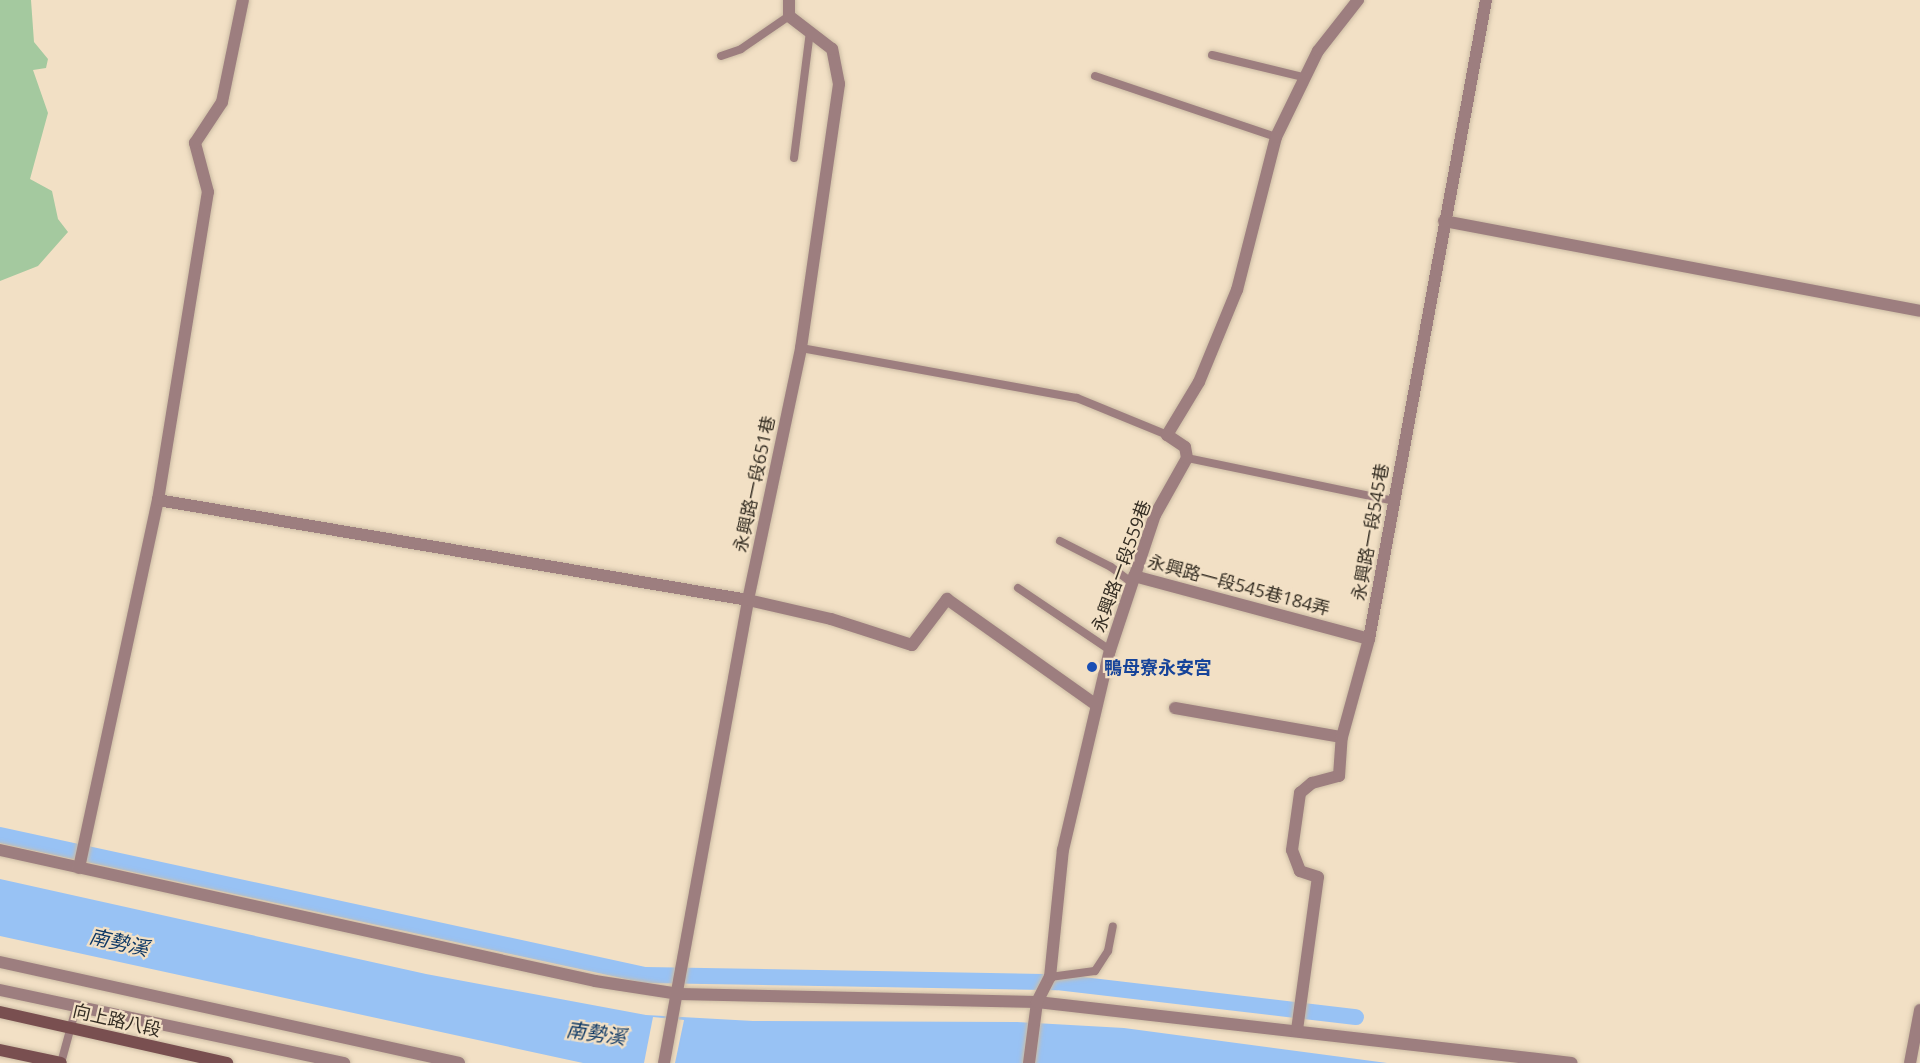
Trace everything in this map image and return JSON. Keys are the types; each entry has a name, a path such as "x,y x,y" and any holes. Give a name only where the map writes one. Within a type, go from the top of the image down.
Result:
{"main road":[{"name":"向上路八段","path":"0,1012 227,1063"},
{"path":"0,1050 61,1063"}],"street":[{"path":"79,868 158,500 208,192 195,143 222,102 243,0"},
{"path":"789,0 789,16"},
{"path":"1187,458 1185,447 1167,435 1198,382 1237,290 1276,137 1303,76 1358,0"},
{"name":"永興路一段545巷","path":"1297,1030 1318,877 1300,871 1292,850 1300,793 1311,783 1339,776 1342,737 1369,639 1486,0"},
{"name":"永興路一段651巷","path":"664,1063 679,994 748,600 801,348 839,84 832,49 789,16"},
{"path":"1444,221 1920,311"},
{"name":"永興路一段559巷","path":"1029,1063 1037,1002 1050,977 1063,850 1110,650 1155,515 1187,458"},
{"path":"158,500 748,600 831,619 912,645 947,599 1096,705"},
{"name":"永興路一段545巷184弄","path":"1133,579 1369,639"},
{"path":"1175,708 1342,737"},
{"path":"0,850 595,981 679,994 1037,1002 1572,1063"},
{"path":"0,962 459,1063"},
{"path":"0,990 76,1008 344,1063"},
{"path":"1910,1063 1920,1010"}],"lane":[{"path":"721,56 741,49 789,16"},
{"path":"794,158 810,32"},
{"path":"1212,55 1303,76"},
{"path":"1095,76 1276,137"},
{"path":"801,348 1077,398 1167,435"},
{"path":"1187,458 1394,501"},
{"path":"1060,541 1133,579"},
{"path":"1018,588 1110,650"},
{"path":"1050,977 1095,971 1108,951 1113,926"},
{"path":"61,1063 76,1008"}],"green space":[{"path":"0,0 31,0 34,42 48,59 46,68 33,70 48,113 30,179 52,191 58,219 68,232 38,266 0,281"}],"water":[{"name":"南勢溪","path":"0,879 426,974 646,1015 753,1021 1017,1022 1124,1028 1387,1063 583,1063 0,936"}],"pier":[{"path":"653,1017 684,1020 675,1063 644,1063"}],"waterway":[{"path":"0,835 645,975 1057,982 1356,1017"}],"place":[{"name":"鴨母寮永安宮","path":"1092,667"}]}
